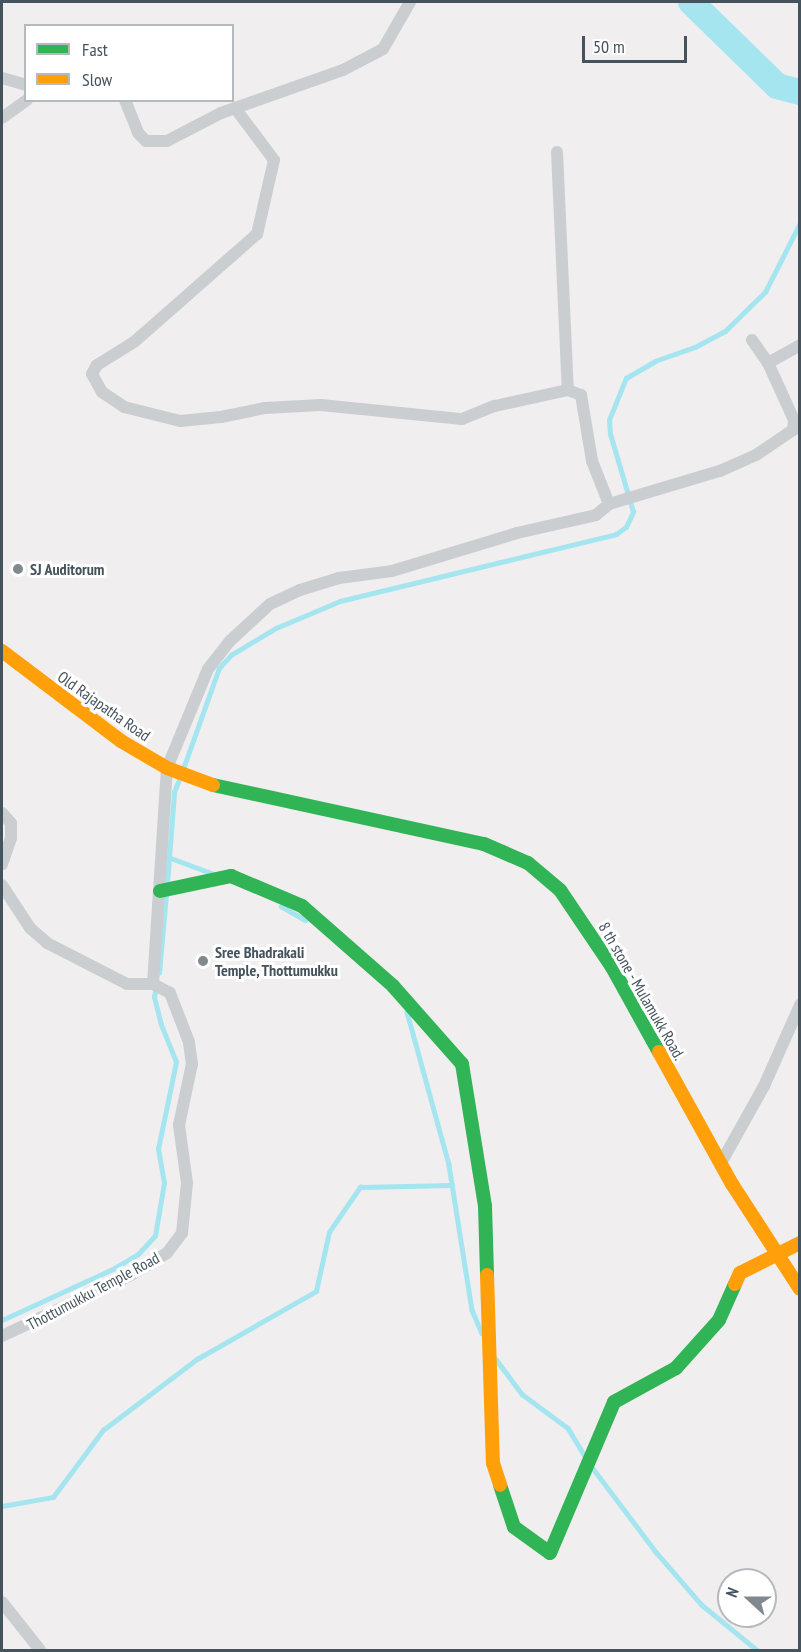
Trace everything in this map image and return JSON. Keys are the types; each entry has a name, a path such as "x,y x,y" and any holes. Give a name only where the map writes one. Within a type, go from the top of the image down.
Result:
{"street":[{"path":"126,102 138,133 146,141 167,141 234,108 343,70 382,49 410,2"},
{"path":"2,78 24,85"},
{"path":"2,118 24,102"},
{"path":"234,108 274,160 257,234 134,342 97,365 92,374 102,392 124,407 180,421 264,408 321,405 462,419 495,406 568,390 581,395 592,461 620,501"},
{"path":"557,152 568,390"},
{"path":"2,885 30,928 47,943 127,984 153,984 169,769 208,669 230,642 270,604 339,578 392,571 518,533 596,515 620,501 720,471 787,436 794,420 768,363 752,340"},
{"path":"768,363 800,345"},
{"name":"Old Rajapatha Road","path":"3,654 121,741 169,769 193,779"},
{"name":"8 th stone - Mulamukk Road.","path":"193,779 484,844 528,863 560,890 612,967 721,1163 800,1289"},
{"path":"2,813 11,823 12,838 2,864"},
{"path":"161,890 231,876 302,906 393,986 462,1064 485,1206 493,1463 514,1527 550,1553 614,1402 676,1368 719,1320 740,1273 800,1243"},
{"name":"Thottumukku Temple Road","path":"2,1336 131,1275 167,1253 182,1233 187,1183 179,1125 192,1064 189,1042 170,993 153,984"},
{"path":"721,1163 764,1086 800,1005"},
{"path":"2,1602 40,1650"}],"waterway":[{"path":"691,2 777,86 800,92"},
{"path":"183,769 219,668 231,655 276,628 340,601 616,534 626,527 633,512 610,434 609,420 626,378 655,361 695,347 725,331 765,292 800,223"},
{"path":"167,884 174,792 180,777"},
{"path":"168,857 211,873"},
{"path":"159,973 166,895"},
{"path":"281,906 305,920"},
{"path":"2,1320 113,1269 138,1254 155,1236 164,1183 158,1149 176,1062 161,1025 154,997 156,987"},
{"path":"407,1012 449,1165 472,1310 482,1333"},
{"path":"2,1506 53,1497 103,1430 197,1359 316,1291 329,1232 360,1187 452,1185"},
{"path":"496,1359 522,1394 568,1428 586,1458"},
{"path":"592,1467 656,1552 701,1604 757,1650"}],"traffic: fast":[{"path":"213,785 484,844 528,863 560,890 612,967 659,1052"},
{"path":"160,891 231,876 302,906 393,986 462,1064 485,1206 487,1275"},
{"path":"500,1485 514,1527 550,1553 614,1402 676,1368 719,1320 735,1284"}],"traffic: slow":[{"path":"2,651 121,741 167,768 213,785"},
{"path":"659,1052 732,1184 800,1289"},
{"path":"735,1284 740,1273 800,1243"},
{"path":"487,1275 493,1463 500,1485"}],"place":[{"name":"SJ Auditorum","path":"18,569"},
{"name":"Sree Bhadrakali Temple, Thottumukku","path":"203,961"}]}
